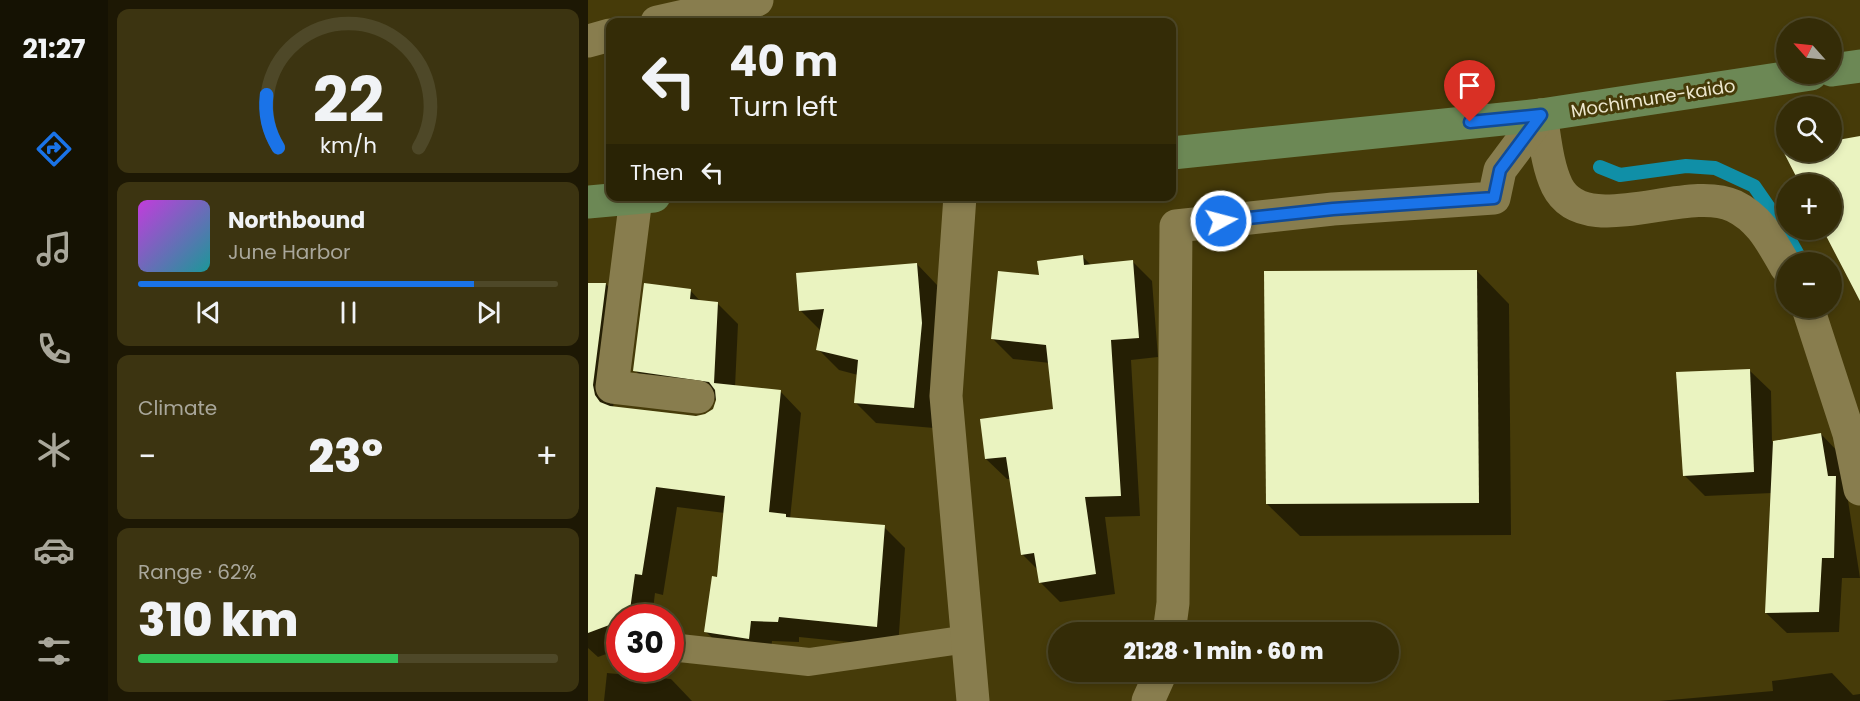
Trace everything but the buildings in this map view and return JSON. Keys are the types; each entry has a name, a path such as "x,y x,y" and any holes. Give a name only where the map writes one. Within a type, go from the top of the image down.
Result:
{"street":[{"path":"675,18 757,0"},
{"path":"588,41 606,36"},
{"path":"1842,69 1860,66"},
{"name":"Mochimune-kaido","path":"1176,153 1541,115 1776,79"},
{"path":"1541,115 1551,168 1558,188 1571,203 1608,212 1691,200 1733,205 1764,228 1778,252"},
{"path":"1170,622 1173,603 1176,226 1333,209 1494,198 1500,170 1541,115"},
{"path":"588,202 606,200"},
{"path":"644,201 612,387 698,397"},
{"path":"960,201 946,396 973,701"},
{"path":"1811,318 1850,434 1860,489"},
{"path":"1148,701 1157,682"}],"lane":[{"path":"684,649 809,662 968,639"}],"waterway":[{"path":"1600,167 1620,175 1686,166 1715,168 1754,186 1796,252"}],"route":[{"path":"1221,221 1333,209 1494,198 1500,170 1541,115 1470,122"}]}
